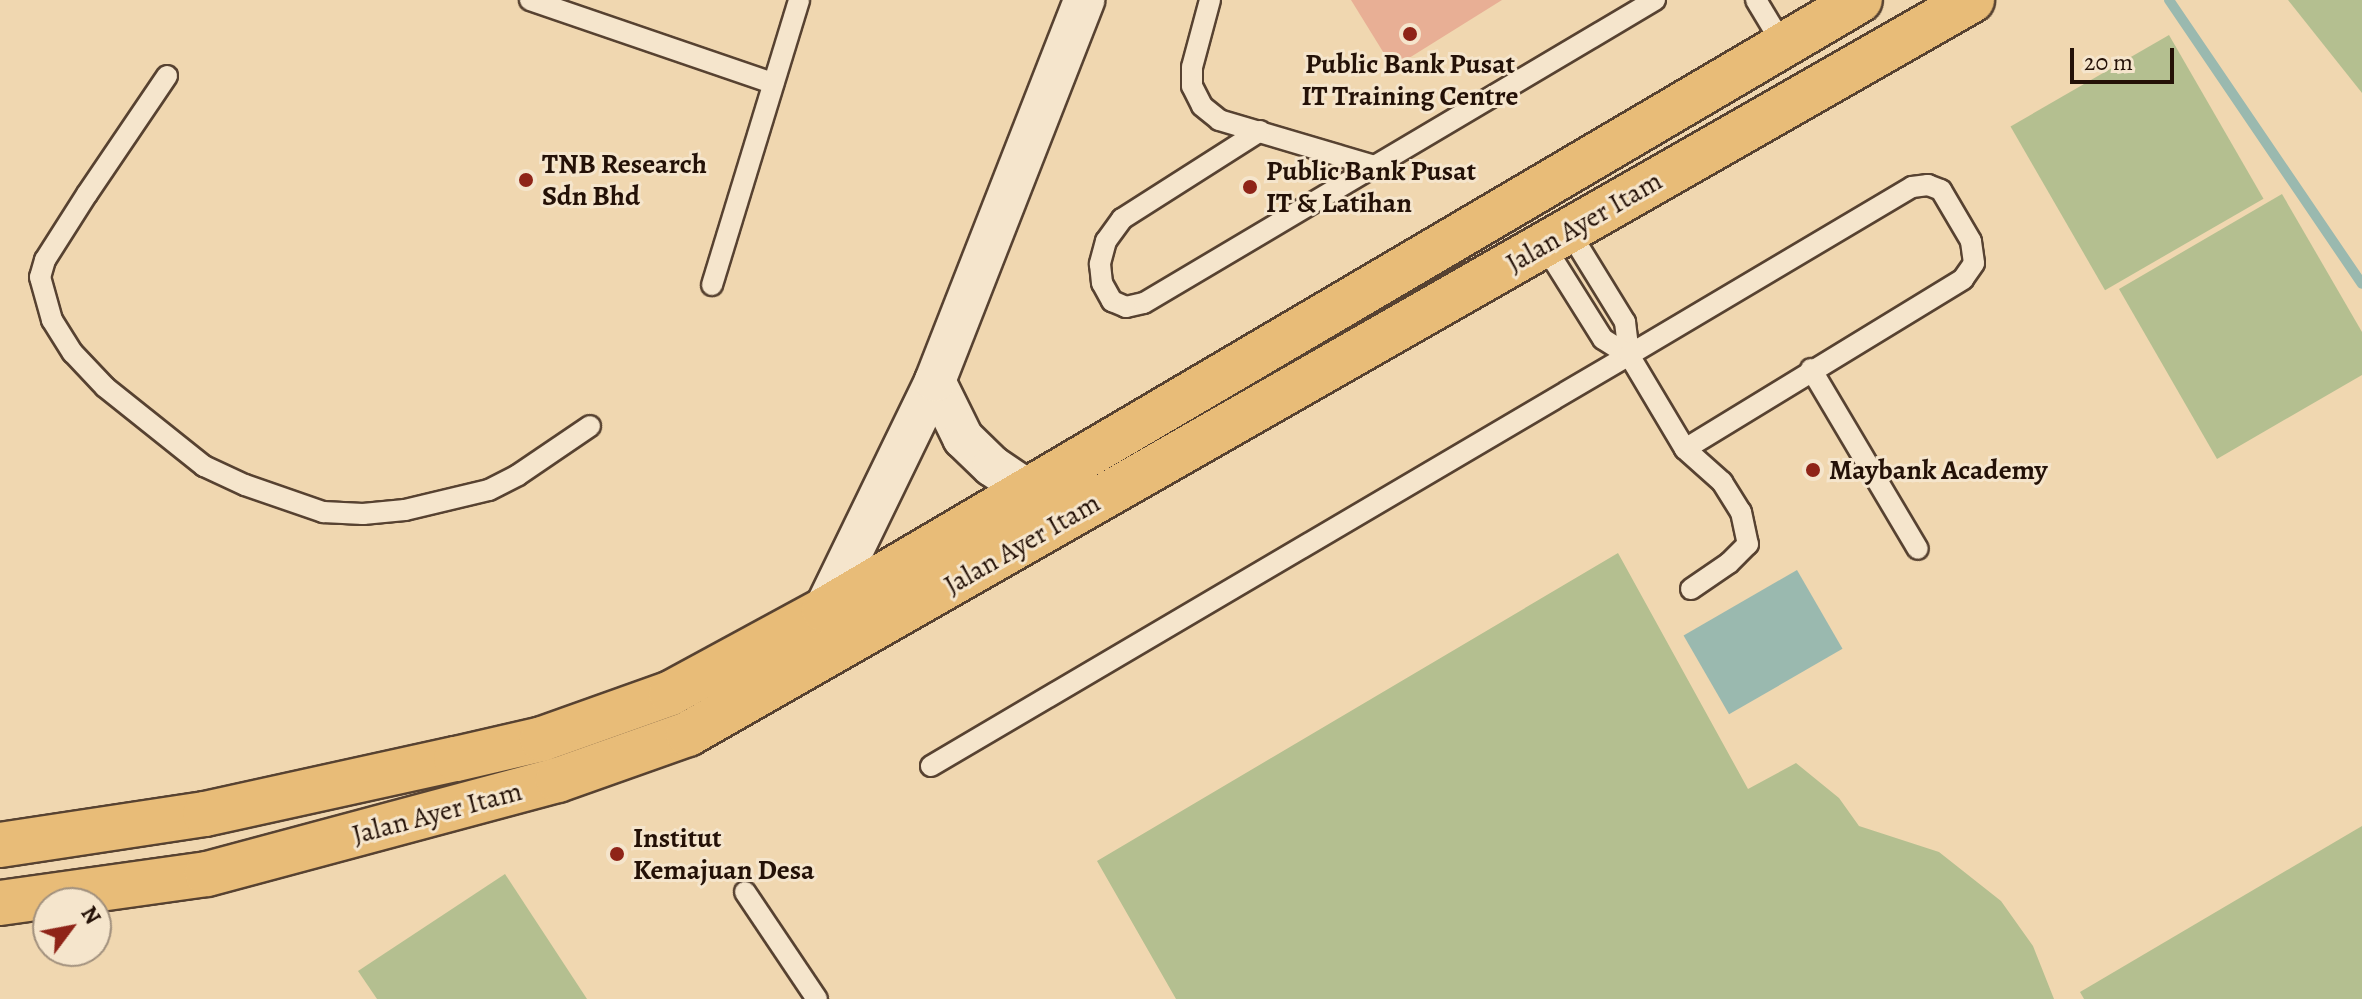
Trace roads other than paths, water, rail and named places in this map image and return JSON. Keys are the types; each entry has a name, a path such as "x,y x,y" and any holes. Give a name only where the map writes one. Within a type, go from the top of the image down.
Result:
{"main road":[{"name":"Jalan Ayer Itam","path":"0,903 207,874 558,780 688,734 1972,0"},
{"name":"Jalan Ayer Itam","path":"0,845 205,814 542,739 671,693 824,610 1783,45 1849,3"}],"street":[{"path":"824,610 935,381 1084,0"},
{"path":"935,381 963,438 992,466 1026,489"}],"lane":[{"path":"530,0 773,83"},
{"path":"712,285 799,0"},
{"path":"1210,0 1192,67 1192,86 1202,106 1219,120 1378,167"},
{"path":"1260,131 1122,219 1106,241 1100,264 1102,283 1112,301 1126,307 1144,303 1655,0"},
{"path":"1756,0 1783,45"},
{"path":"167,76 45,260 40,277 52,320 73,353 105,387 204,466 257,490 323,512 363,514 405,510 489,490 518,475 590,426"},
{"path":"931,766 1912,187 1928,185 1941,190 1971,241 1974,263 1963,279 1811,369 1685,449"},
{"path":"1556,238 1625,322 1629,355 1685,449 1722,482 1741,512 1748,544 1729,563 1691,589"},
{"path":"1556,238 1603,339 1629,355"},
{"path":"1811,369 1918,549"},
{"path":"745,892 817,999"}],"water":[{"path":"1797,570 1842,649 1729,714 1684,636"}],"waterway":[{"path":"2169,0 2362,284"}],"place":[{"name":"Public Bank Pusat IT Training Centre","path":"1410,34"},
{"name":"TNB Research Sdn Bhd","path":"526,180"},
{"name":"Public Bank Pusat IT & Latihan","path":"1250,187"},
{"name":"Maybank Academy","path":"1813,470"},
{"name":"Institut Kemajuan Desa","path":"617,854"}]}
